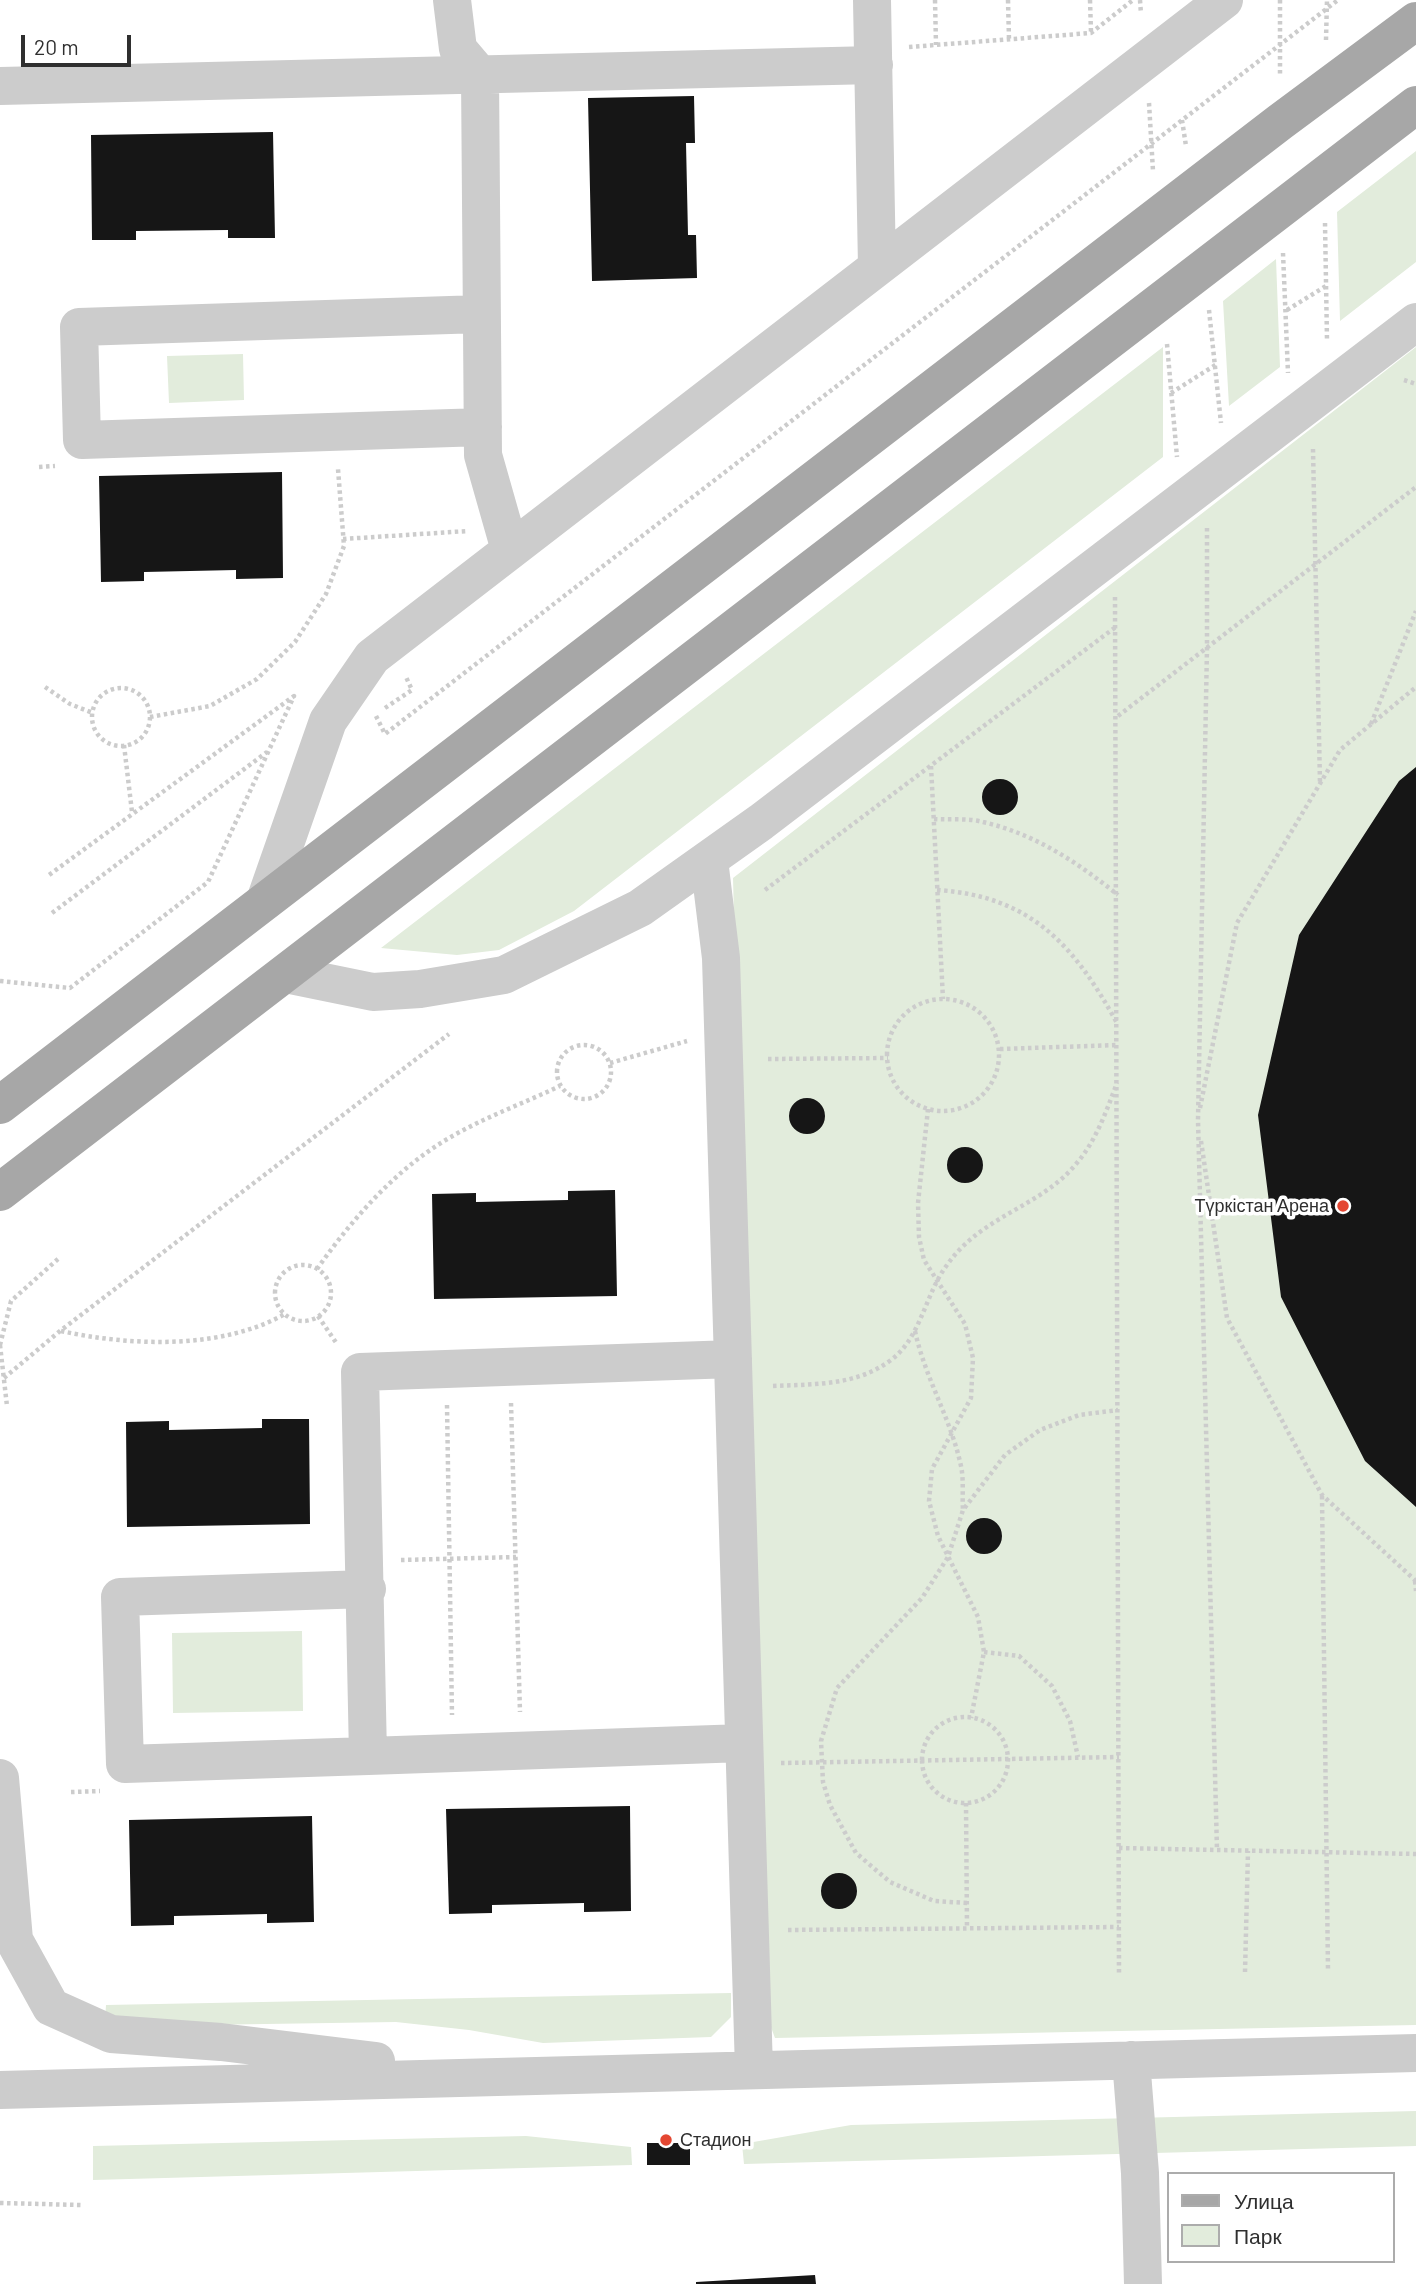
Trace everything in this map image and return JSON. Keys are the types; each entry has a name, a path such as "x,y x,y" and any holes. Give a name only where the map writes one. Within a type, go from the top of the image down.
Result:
{"main road":[{"path":"0,1104 1280,122 1416,21"},
{"path":"0,1192 1416,105"}],"street":[{"path":"452,0 458,48 480,75 483,455 507,539"},
{"path":"873,0 877,267"},
{"path":"265,901 328,721 372,657 507,539 877,267 1224,0"},
{"path":"0,86 480,75 874,57"},
{"path":"481,314 79,327 82,440 482,427"},
{"path":"285,974 373,992 420,989 503,975 640,908 709,860 1111,554 1206,485 1416,322"},
{"path":"709,860 721,958 754,2070"},
{"path":"368,1756 367,1588 360,1372 733,1359"},
{"path":"367,1588 120,1597 125,1764 744,1743"},
{"path":"0,1778 14,1940 51,2007 111,2034 221,2042 499,2077"},
{"path":"0,2090 1416,2053"},
{"path":"1132,2060 1140,2173 1143,2284"}],"path":[{"path":"936,0 936,45"},
{"path":"1008,0 1009,39"},
{"path":"1090,0 1091,33"},
{"path":"874,57 936,45 1091,33 1133,0"},
{"path":"49,874 294,696 375,715 385,734 1338,0"},
{"path":"1287,310 1326,286"},
{"path":"1171,393 1217,364"},
{"path":"1311,402 1318,562 1320,783"},
{"path":"1217,1850 1198,1120 1207,648 1206,485 1221,423"},
{"path":"39,467 66,466"},
{"path":"150,717 210,706 257,679 295,642 326,594 344,546 337,467"},
{"path":"1117,717 1416,487"},
{"path":"343,539 507,539"},
{"path":"1111,554 1117,626 1119,1975"},
{"path":"1370,725 1416,611"},
{"path":"765,890 1117,626"},
{"path":"44,687 70,704 93,713"},
{"path":"1416,687 1340,750 1237,923 1198,1120 1227,1318 1322,1495 1415,1580 1416,1591"},
{"path":"119,688 137,692 144,699 150,717 144,734 124,745 102,739 93,723 93,713 101,696 119,688"},
{"path":"0,981 70,988 208,882 294,696"},
{"path":"124,745 132,812"},
{"path":"52,914 268,751"},
{"path":"931,765 943,999"},
{"path":"934,819 982,821 1041,841 1092,873 1118,895"},
{"path":"937,890 971,892 1017,908 1052,932 1096,985 1118,1024"},
{"path":"943,999 971,1006 985,1017 995,1031 1000,1049 998,1067 992,1084 980,1097 956,1109 928,1109 911,1101 898,1088 889,1070 891,1033 902,1016 918,1005 943,999"},
{"path":"610,1063 723,1031"},
{"path":"4,1378 60,1331 449,1034"},
{"path":"580,1045 598,1048 610,1063 610,1081 599,1096 590,1099 573,1098 560,1086 556,1069 564,1054 571,1048 580,1045"},
{"path":"1000,1049 1118,1045"},
{"path":"768,1059 888,1058"},
{"path":"773,1386 848,1381 891,1360 906,1346 938,1279 974,1233 1035,1198 1075,1165 1101,1124 1118,1079"},
{"path":"317,1269 336,1242 384,1187 443,1141 560,1086"},
{"path":"928,1109 918,1203 919,1237 924,1260 965,1324 974,1357 971,1398 932,1469 929,1501 948,1557 978,1617 984,1652 971,1718"},
{"path":"7,1406 0,1345 11,1301 58,1259"},
{"path":"299,1266 317,1269 329,1283 330,1302 325,1310 310,1320 292,1319 285,1314 279,1307 275,1290 283,1274 299,1266"},
{"path":"60,1331 93,1338 222,1339 263,1326 285,1314"},
{"path":"915,1330 921,1356 962,1469 963,1510 948,1557 922,1598 837,1688 821,1741 821,1762 823,1782 830,1805 856,1853 890,1882 934,1901 967,1903"},
{"path":"510,1367 521,1750"},
{"path":"447,1393 452,1717"},
{"path":"963,1510 1005,1455 1040,1430 1079,1415 1118,1409"},
{"path":"1322,1495 1328,1970"},
{"path":"396,1560 516,1557"},
{"path":"984,1652 1019,1656 1052,1686 1070,1721 1078,1758"},
{"path":"957,1718 983,1721 1001,1736 1009,1759 1001,1785 991,1794 966,1803 953,1801 931,1786 924,1774 922,1760 928,1740 943,1723 957,1718"},
{"path":"780,1763 1119,1757"},
{"path":"966,1803 967,1928"},
{"path":"1119,1848 1416,1854"},
{"path":"1245,1972 1248,1850"},
{"path":"782,1930 1119,1927"},
{"path":"0,2203 81,2205"}],"green space":[{"path":"1416,151 1416,262 1340,321 1337,212"},
{"path":"1276,259 1280,367 1229,406 1223,301"},
{"path":"1163,347 1163,457 574,911 499,950 457,955 381,948"},
{"path":"1416,347 1416,2025 775,2038 762,2003 733,878"},
{"path":"243,354 244,400 169,403 167,356"},
{"path":"302,1631 303,1711 173,1713 172,1633"},
{"path":"731,1993 731,2017 711,2037 543,2043 469,2030 396,2022 135,2026 105,2021 106,2005"},
{"path":"1416,2111 1416,2146 744,2164 742,2144 851,2125"},
{"path":"526,2136 631,2147 632,2165 93,2180 93,2146"}],"building":[{"path":"694,96 695,143 686,143 688,235 696,235 697,278 592,281 588,98"},
{"path":"273,132 275,238 228,238 228,230 136,231 136,240 92,240 91,135"},
{"path":"282,472 283,578 236,579 236,570 144,572 144,581 101,582 99,476"},
{"name":"Түркістан Арена","path":"1416,767 1416,1507 1365,1461 1281,1297 1258,1115 1299,935 1399,781"},
{"path":"1000,779 1013,784 1018,797 1013,810 1000,815 987,810 982,797 987,784"},
{"path":"807,1098 820,1103 825,1116 820,1129 807,1134 794,1129 789,1116 794,1103"},
{"path":"965,1147 978,1152 983,1165 978,1178 965,1183 952,1178 947,1165 952,1152"},
{"path":"615,1190 617,1296 434,1299 432,1194 476,1193 476,1202 568,1200 568,1191"},
{"path":"262,1419 309,1419 310,1524 127,1527 126,1422 169,1421 169,1430 262,1428"},
{"path":"984,1518 997,1523 1002,1536 997,1549 984,1554 971,1549 966,1536 971,1523"},
{"path":"630,1806 631,1911 584,1912 584,1903 492,1905 492,1913 449,1914 446,1809"},
{"path":"312,1816 314,1922 267,1923 267,1914 174,1916 174,1925 131,1926 129,1820"},
{"path":"839,1873 852,1878 857,1891 852,1904 839,1909 826,1904 821,1891 826,1878"},
{"path":"647,2143 690,2143 690,2165 647,2165"},
{"path":"815,2275 816,2284 696,2284 696,2282"}],"place":[{"name":"Түркістан Арена","path":"1343,1206"},
{"name":"Стадион","path":"666,2140"}]}
